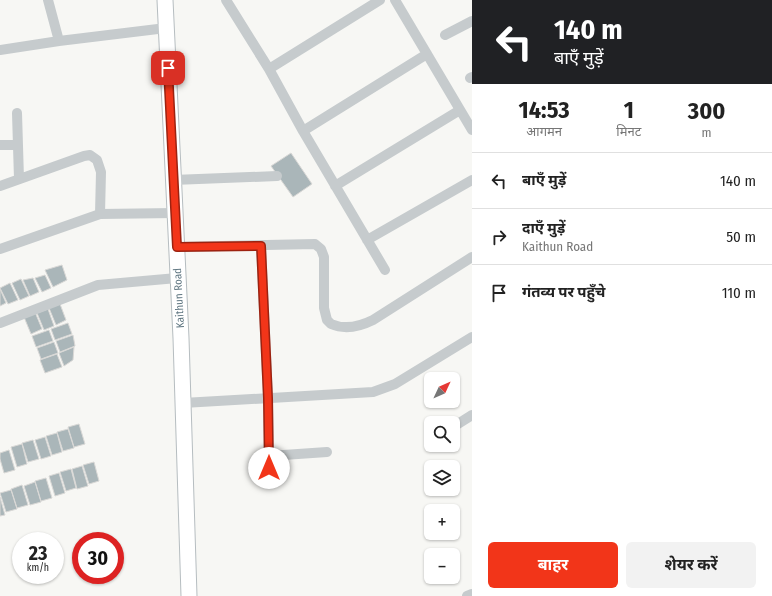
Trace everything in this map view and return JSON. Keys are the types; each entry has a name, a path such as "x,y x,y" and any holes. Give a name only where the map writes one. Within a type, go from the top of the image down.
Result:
{"street":[{"path":"48,0 59,41"},
{"name":"Kaithun Road","path":"164,0 177,247 188,596"},
{"path":"226,0 269,69 303,131 385,270"},
{"path":"269,69 380,0"},
{"path":"395,0 472,130"},
{"path":"445,36 472,21"},
{"path":"0,50 166,28"},
{"path":"303,131 427,54"},
{"path":"335,186 460,110"},
{"path":"17,113 19,179"},
{"path":"0,145 18,145"},
{"path":"0,186 84,156 94,157 99,164 100,172 100,214"},
{"path":"173,180 277,176"},
{"path":"367,240 472,180"},
{"path":"0,249 100,214 175,213"},
{"path":"177,247 310,244 319,247 324,257 325,314 331,324 340,327 359,326 373,320 472,257"},
{"path":"261,246 268,398 269,468"},
{"path":"0,323 98,285 177,278"},
{"path":"182,403 373,392 395,384 472,337"},
{"path":"460,423 472,415"},
{"path":"268,456 326,452"},
{"path":"466,596 472,594"}],"building":[{"path":"291,153 312,184 293,197 271,166"},
{"path":"62,265 67,280 53,287 45,270"},
{"path":"45,275 51,288 42,292 35,278"},
{"path":"33,278 39,292 30,296 23,280"},
{"path":"21,279 29,296 20,300 12,283"},
{"path":"10,283 18,300 8,304 0,288"},
{"path":"0,289 6,303 0,306"},
{"path":"60,304 66,320 56,325 49,308"},
{"path":"48,309 54,326 44,330 37,313"},
{"path":"35,312 42,329 31,334 24,317"},
{"path":"68,323 72,334 55,340 51,329"},
{"path":"49,330 53,341 36,347 32,336"},
{"path":"73,335 75,346 60,352 56,341"},
{"path":"54,342 58,353 41,359 37,348"},
{"path":"74,347 73,360 64,366 59,353"},
{"path":"57,354 62,367 45,373 40,360"},
{"path":"79,424 85,444 74,447 68,427"},
{"path":"68,429 74,448 63,451 57,432"},
{"path":"57,433 62,452 52,455 46,436"},
{"path":"45,437 51,456 41,459 35,440"},
{"path":"33,440 39,459 28,462 22,443"},
{"path":"22,444 27,464 17,467 11,447"},
{"path":"9,450 15,470 4,473 0,453"},
{"path":"94,462 99,481 89,484 83,465"},
{"path":"82,466 88,486 77,489 72,469"},
{"path":"71,469 76,488 66,491 60,472"},
{"path":"59,473 65,493 55,496 49,476"},
{"path":"46,478 52,498 41,501 35,481"},
{"path":"35,482 41,502 30,505 24,486"},
{"path":"22,485 28,505 17,508 11,489"},
{"path":"11,490 17,509 6,512 0,493"},
{"path":"0,497 5,515 0,516"}],"route":[{"path":"168,68 177,247 261,246 268,398 269,468"}]}
